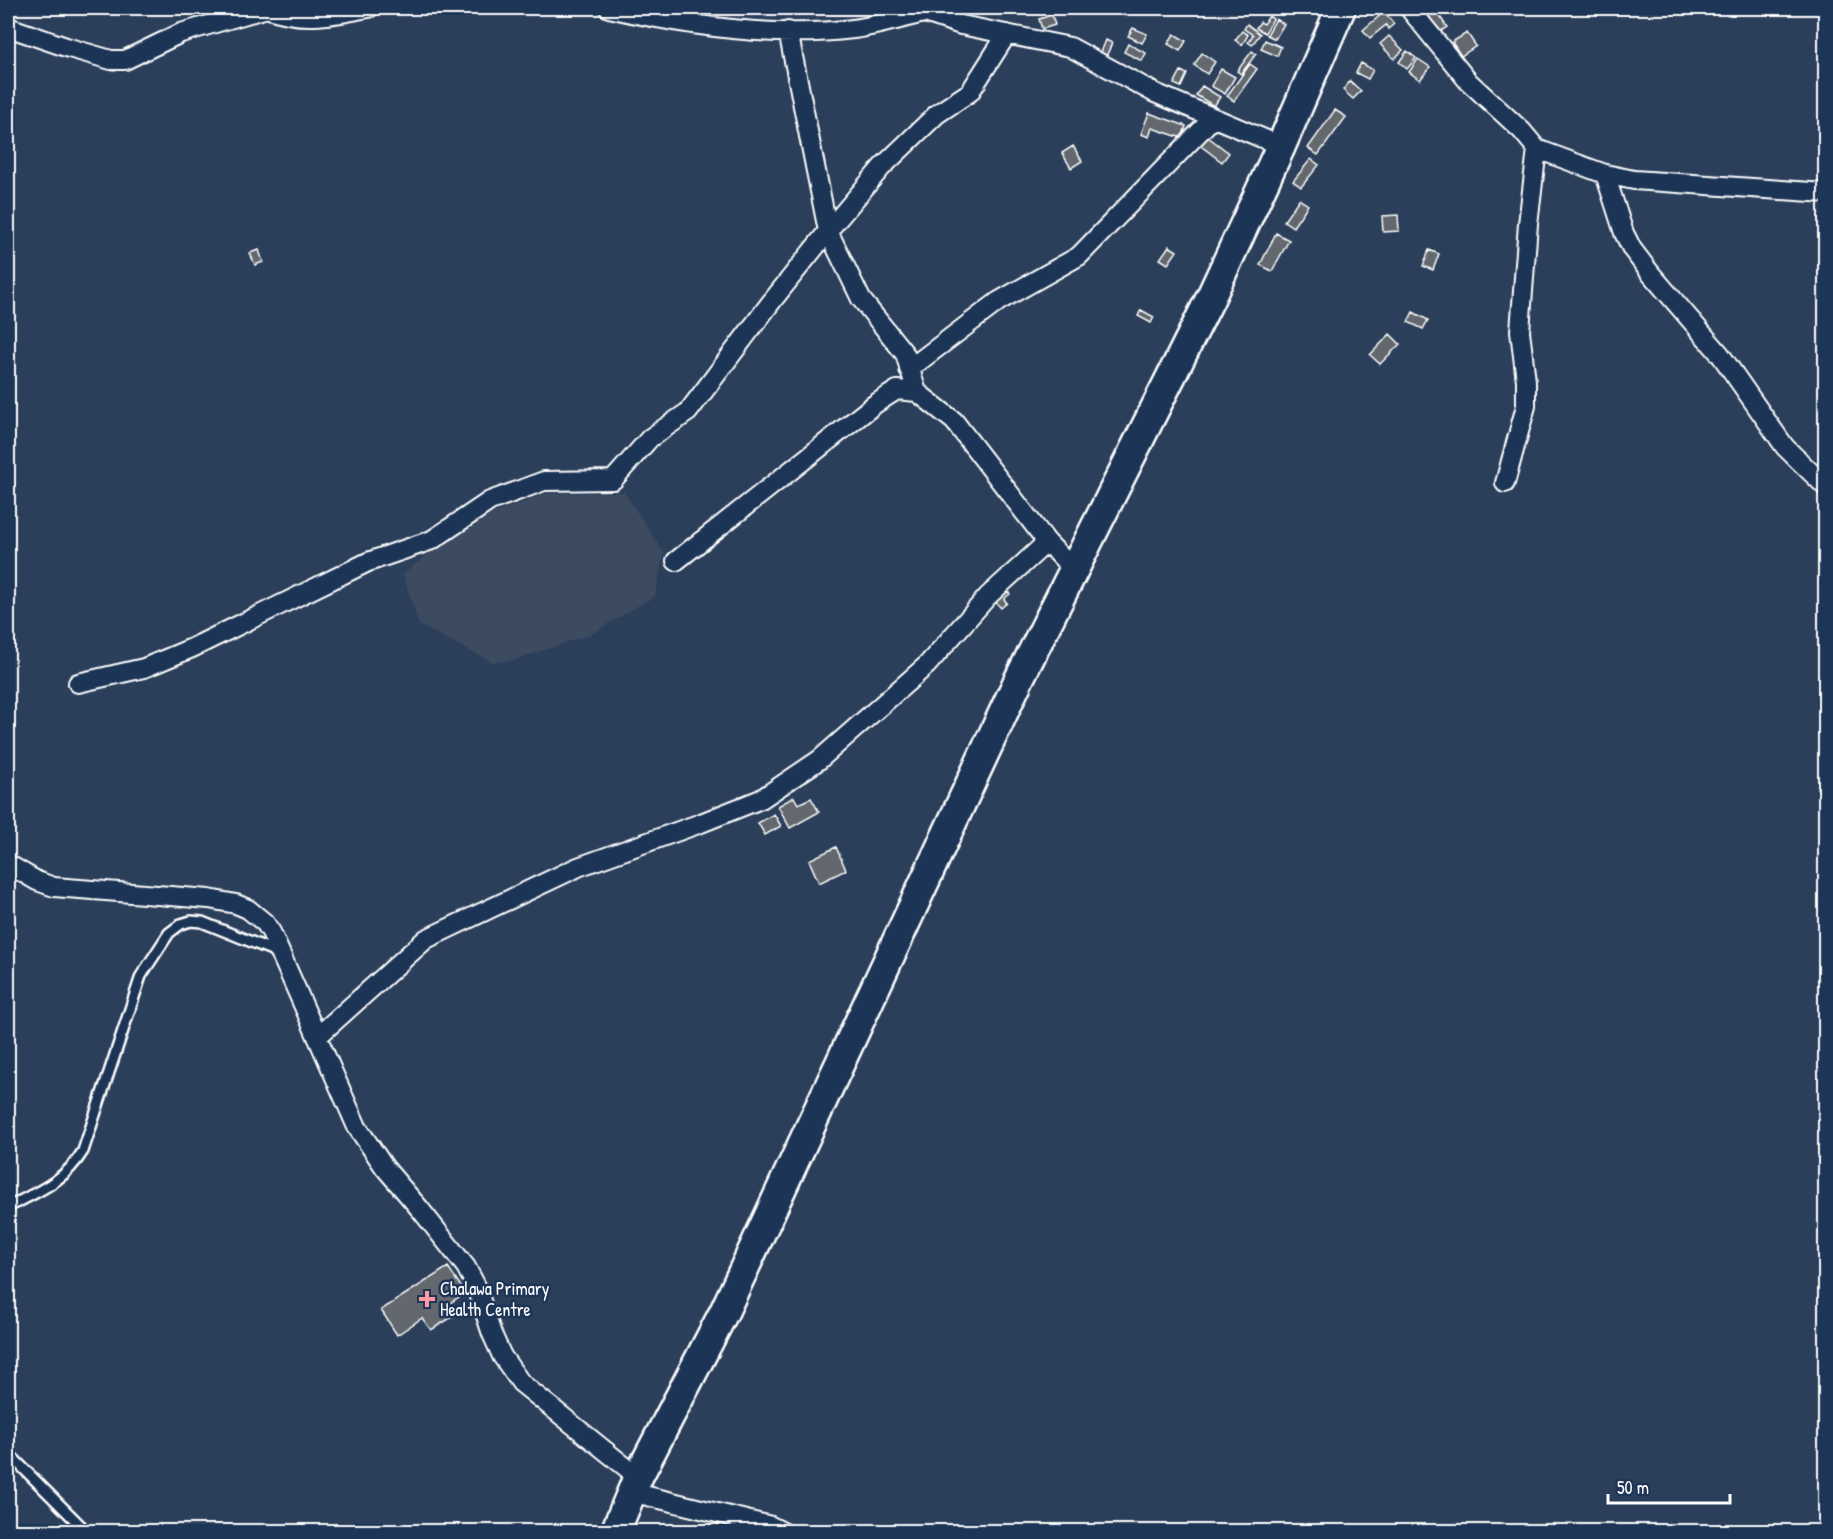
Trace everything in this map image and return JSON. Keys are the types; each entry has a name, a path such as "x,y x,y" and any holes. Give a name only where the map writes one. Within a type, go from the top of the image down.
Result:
{"main road":[{"path":"615,1532 635,1485 724,1312 1014,690 1209,301 1281,146 1341,8"}],"street":[{"path":"8,27 77,51 111,60 125,60 181,33 266,8 308,18 369,8"},
{"path":"609,8 666,21 760,31 855,29 917,10 961,25 1070,47 1155,93 1281,146"},
{"path":"1409,8 1468,81 1522,130 1537,148 1605,174 1634,180 1826,193"},
{"path":"789,31 828,231 861,299 905,354 917,392"},
{"path":"78,683 144,668 192,648 368,562 432,540 490,501 543,481 613,480 650,438 688,412 772,301 882,167 938,114 970,92 1007,34"},
{"path":"909,369 999,301 1079,256 1213,118"},
{"path":"1505,483 1526,406 1526,381 1520,331 1528,224 1537,148"},
{"path":"1605,174 1624,233 1632,249 1720,354 1785,447 1826,487"},
{"path":"676,561 875,404 897,390 917,392 954,421 1047,542 1074,570"},
{"path":"317,1037 426,939 578,867 761,799 809,766 927,665 988,596 1047,542"},
{"path":"8,864 37,881 54,887 209,899 236,904 248,909 265,923 281,954 357,1127 384,1168 466,1267 476,1286 502,1356 521,1383 635,1485 771,1526 783,1532"}],"lane":[{"path":"8,1207 54,1183 75,1164 83,1150 141,976 169,933 191,921 202,922 281,954"},
{"path":"8,1453 87,1532"}],"shaded area":[{"path":"624,492 664,553 655,596 591,634 515,660 492,662 419,625 403,574 468,523 545,494"}],"building":[{"path":"1420,8 1434,8 1447,27 1438,33"},
{"path":"1384,12 1394,24 1388,29 1386,25 1370,38 1363,30"},
{"path":"1052,15 1055,25 1042,29 1039,19"},
{"path":"1269,16 1273,19 1265,33 1256,28 1260,22 1264,24"},
{"path":"1276,19 1284,24 1275,39 1267,35"},
{"path":"1247,24 1260,34 1252,45 1248,42 1253,35 1244,29"},
{"path":"1133,28 1147,34 1142,43 1128,36"},
{"path":"1242,31 1248,35 1242,45 1235,40"},
{"path":"1467,33 1476,46 1461,56 1452,42"},
{"path":"1174,34 1186,41 1180,51 1168,44"},
{"path":"1389,36 1403,50 1394,59 1380,44"},
{"path":"1106,40 1112,43 1105,59 1099,57"},
{"path":"1265,40 1281,47 1277,56 1261,49"},
{"path":"1128,44 1146,53 1142,61 1124,52"},
{"path":"1252,51 1256,54 1241,74 1237,71"},
{"path":"1407,51 1416,58 1407,69 1399,62"},
{"path":"1202,53 1215,62 1207,74 1194,65"},
{"path":"1418,59 1430,67 1420,80 1409,72"},
{"path":"1361,63 1373,70 1368,79 1356,73"},
{"path":"1250,64 1257,69 1234,101 1227,96"},
{"path":"1221,69 1235,77 1225,94 1211,86"},
{"path":"1181,71 1187,74 1181,87 1174,84"},
{"path":"1350,81 1361,91 1353,99 1343,90"},
{"path":"1202,86 1220,97 1214,106 1196,95"},
{"path":"1335,110 1346,117 1318,155 1308,148"},
{"path":"1149,113 1186,126 1182,138 1152,128 1149,137 1141,134"},
{"path":"1204,134 1229,153 1222,162 1197,143"},
{"path":"1073,146 1082,161 1071,168 1062,153"},
{"path":"1311,159 1319,165 1301,187 1293,181"},
{"path":"1299,199 1308,205 1293,227 1284,221"},
{"path":"1398,215 1399,231 1383,232 1382,216"},
{"path":"1276,233 1289,240 1272,271 1260,265"},
{"path":"1169,246 1177,251 1168,264 1160,259"},
{"path":"259,250 263,262 255,265 250,253"},
{"path":"1429,250 1439,254 1433,270 1423,266"},
{"path":"1141,310 1154,317 1151,323 1138,316"},
{"path":"1413,312 1428,320 1423,329 1408,322"},
{"path":"1390,334 1400,344 1380,364 1370,355"},
{"path":"1004,587 1010,594 1004,599 1007,603 1001,608 992,598"},
{"path":"794,797 798,804 811,798 819,812 790,828 778,806"},
{"path":"774,814 781,826 765,835 758,823"},
{"path":"836,847 846,870 819,883 809,860"},
{"name":"Chalawa Primary Health Centre","path":"448,1267 465,1293 447,1305 454,1316 431,1330 422,1318 397,1335 381,1310"}],"place":[{"name":"Chalawa Primary Health Centre","path":"427,1299"}]}
